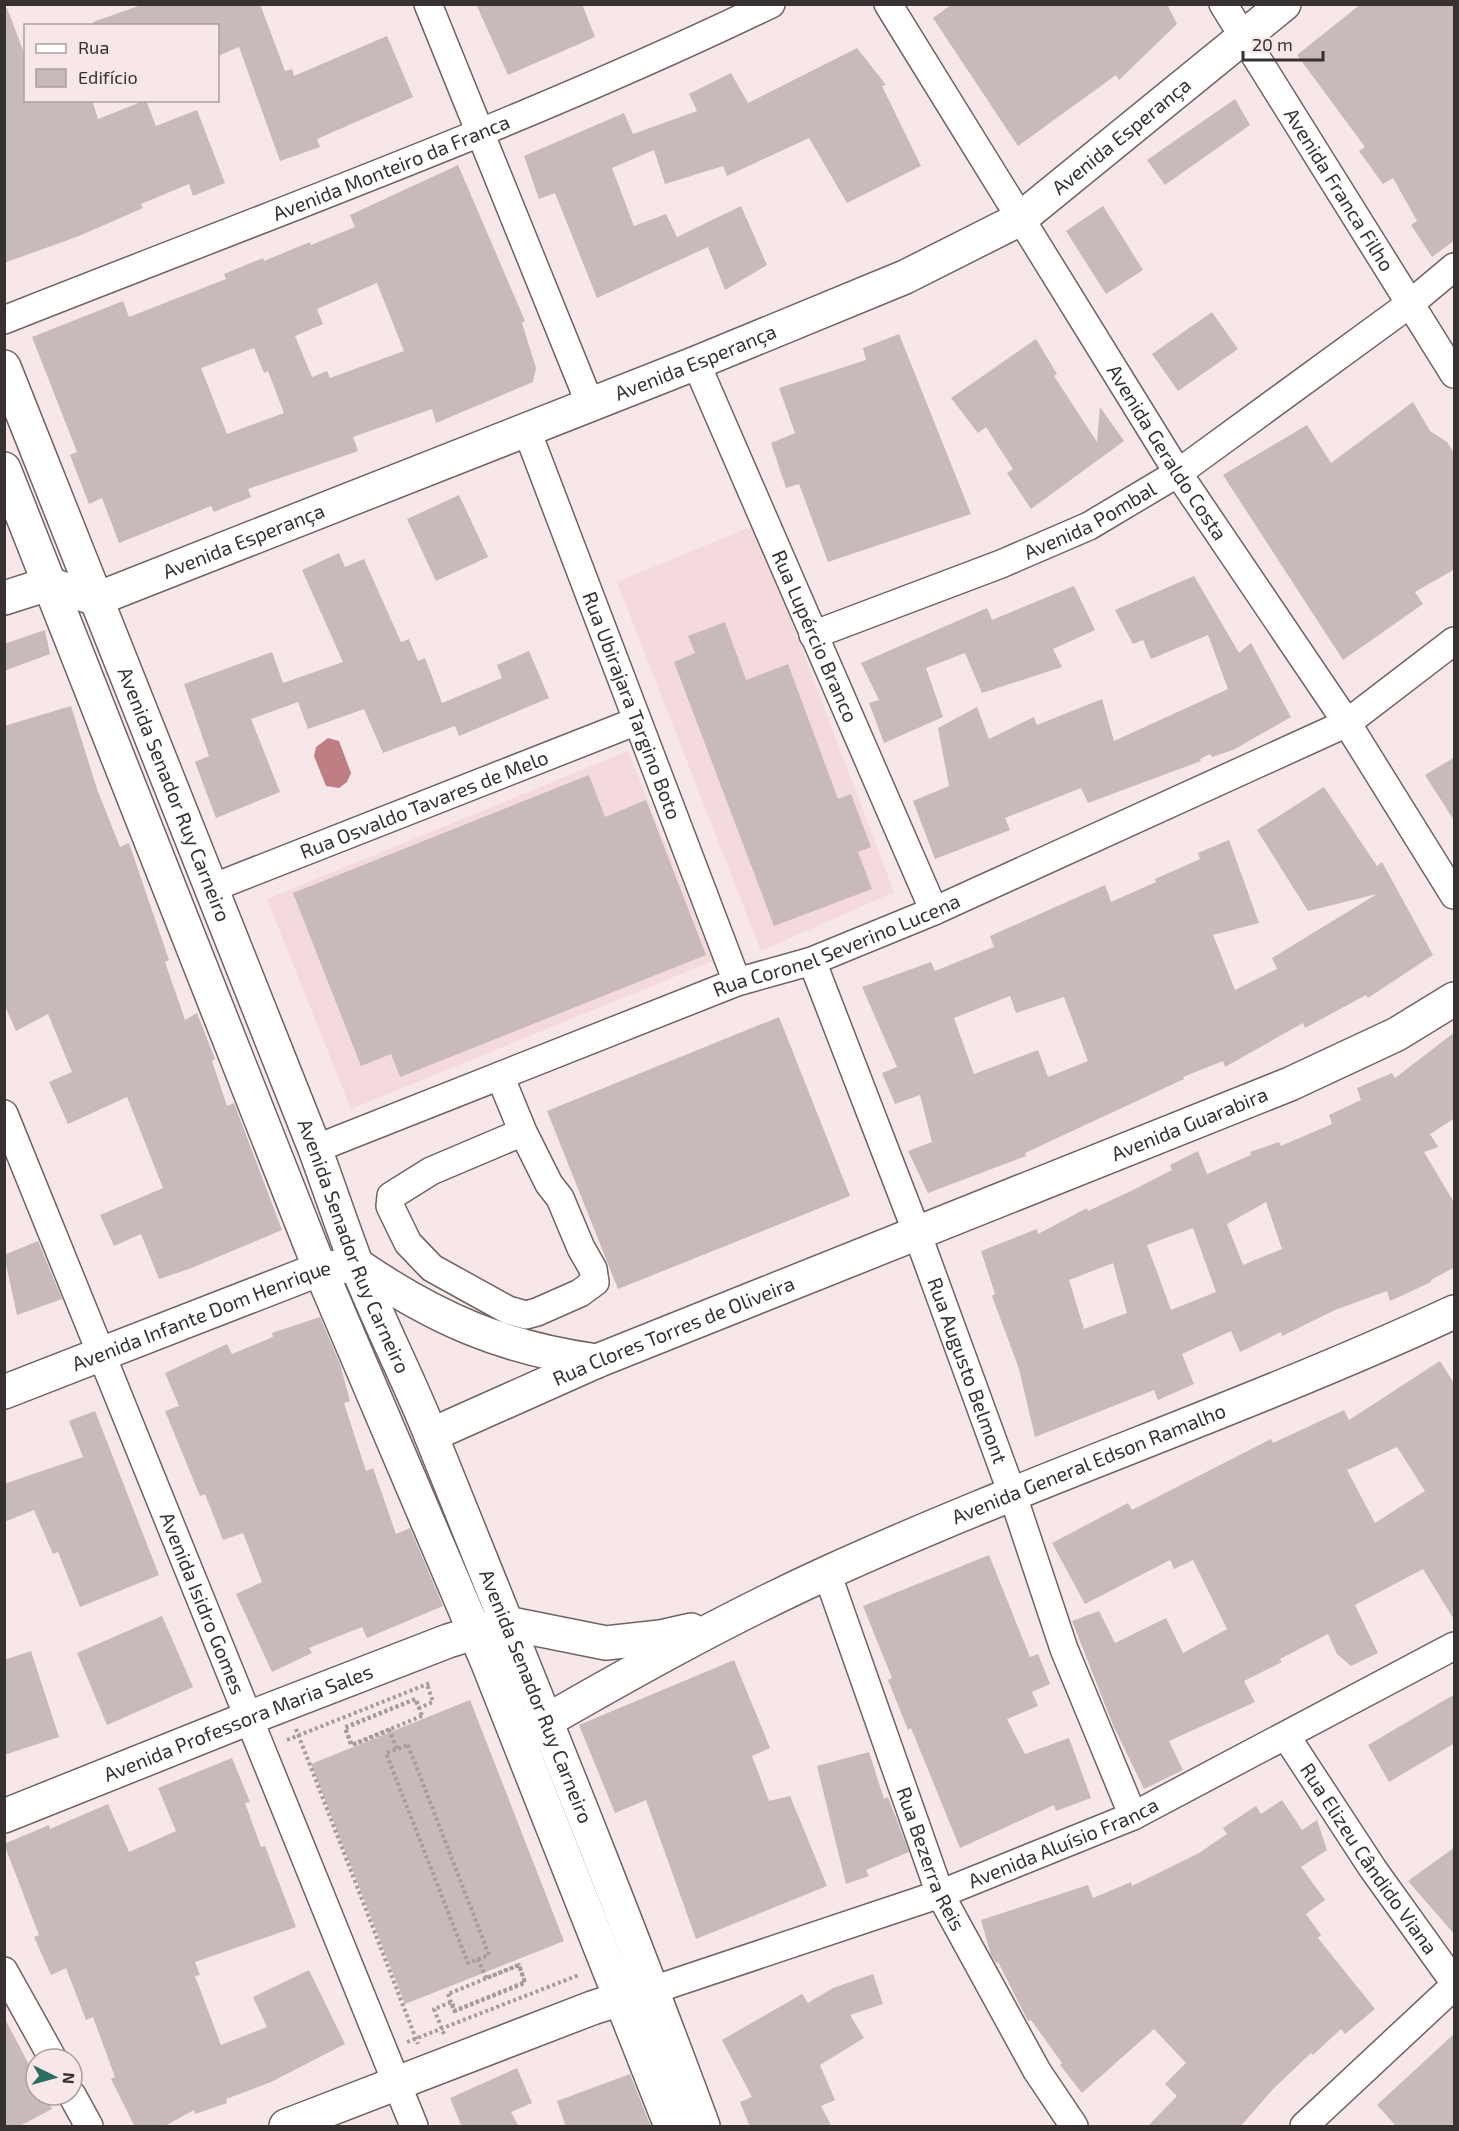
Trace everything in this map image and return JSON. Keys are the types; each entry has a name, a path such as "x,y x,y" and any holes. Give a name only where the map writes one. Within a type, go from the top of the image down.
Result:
{"main road":[{"name":"Avenida Esperança","path":"97,599 526,428 696,363 906,277 1020,219 1284,4"},
{"name":"Avenida Senador Ruy Carneiro","path":"4,367 315,1149 357,1265 431,1435 547,1721 653,1990 703,2127"},
{"name":"Avenida Senador Ruy Carneiro","path":"4,469 320,1269 517,1738 671,2127"},
{"path":"4,598 48,584 97,599"},
{"name":"Avenida Guarabira","path":"917,1233 1290,1084 1397,1034 1455,999"},
{"name":"Rua Clores Torres de Oliveira","path":"431,1435 597,1361 917,1233"},
{"name":"Avenida Infante Dom Henrique","path":"4,1392 320,1269 357,1265 394,1290 493,1338 548,1354 597,1361"},
{"name":"Avenida General Edson Ramalho","path":"517,1738 724,1622 827,1573 1338,1363 1455,1312"},
{"name":"Avenida General Edson Ramalho","path":"506,1623 606,1643 660,1637 724,1622"},
{"path":"474,1633 506,1623"},
{"name":"Avenida Professora Maria Sales","path":"4,1815 249,1718 474,1633"},
{"path":"286,2127 396,2082 621,1997 653,1990"}],"street":[{"path":"428,4 590,404"},
{"name":"Avenida Monteiro da Franca","path":"4,320 481,132 668,54 771,4"},
{"name":"Avenida Geraldo Costa","path":"888,4 1178,472 1347,723 1455,895"},
{"name":"Avenida Franca Filho","path":"1223,4 1455,374"},
{"name":"Avenida Pombal","path":"813,635 1001,564 1089,526 1178,472 1412,303 1455,267"},
{"name":"Rua Lupércio Branco","path":"696,363 934,911"},
{"name":"Rua Ubirajara Targino Boto","path":"526,428 737,982"},
{"name":"Rua Coronel Severino Lucena","path":"315,1149 737,982 812,961 934,911 1347,723 1455,641"},
{"name":"Rua Osvaldo Tavares de Melo","path":"212,888 637,721"},
{"name":"Rua Augusto Belmont","path":"812,961 917,1233 1013,1496 1064,1649 1133,1816"},
{"path":"500,1076 549,1184 560,1198 580,1248 593,1269 595,1282 580,1293 526,1315 508,1310 432,1268 408,1243 390,1206 391,1196 431,1171 524,1132"},
{"name":"Avenida Isidro Gomes","path":"4,1114 414,2127"},
{"name":"Rua Bezerra Reis","path":"827,1573 940,1894 1037,2071 1074,2127"},
{"name":"Avenida Aluísio Franca","path":"653,1990 940,1894 1133,1816 1455,1646"},
{"name":"Rua Elizeu Cândido Viana","path":"1286,1736 1373,1869 1455,1984"},
{"path":"4,1971 46,2047"},
{"path":"1304,2127 1455,1984"},
{"path":"78,2107 89,2127"}],"path":[{"path":"262,1750 435,1681"},
{"path":"390,1730 352,1745 345,1728 416,1700 422,1716 390,1730 351,1745 345,1727 415,1699 419,1708 433,1702 427,1684"},
{"path":"286,1704 416,2039 441,2065"},
{"path":"390,1730 397,1749"},
{"path":"408,1745 489,1955 478,1959 468,1963 386,1753 408,1745"},
{"path":"478,1959 486,1978"},
{"path":"383,2050 608,1963"},
{"path":"441,2065 442,2029 434,2009 452,2002 455,2011 525,1983 519,1965 448,1994 454,2011 525,1982 519,1965 486,1978"}],"shaded area":[{"path":"755,525 894,892 761,951 617,582"},
{"path":"328,738 339,741 351,773 347,782 339,788 326,786 314,756 316,747"},
{"path":"628,751 713,961 351,1109 267,899"}],"building":[{"path":"144,4 260,4 285,71 292,69 294,76 387,36 413,97 317,139 320,147 280,161 239,47 219,56 219,24 94,24 93,22"},
{"path":"476,4 582,4 595,37 508,75"},
{"path":"952,4 1167,4 1177,24 1119,80 1116,75 1018,146 933,18"},
{"path":"1361,4 1455,4 1455,240 1432,257 1411,225 1417,221 1393,178 1383,184 1359,151 1365,147 1297,55"},
{"path":"4,8 7,8 24,53 24,102 93,102 98,119 141,102 147,102 156,126 197,110 225,183 193,196 189,184 141,204 143,208 79,236 4,263"},
{"path":"857,48 886,85 882,86 921,166 847,203 809,138 727,176 723,166 665,184 654,150 612,168 634,226 666,214 677,237 741,206 767,265 725,290 708,247 597,298 555,193 539,199 524,156 624,113 633,134 697,111 689,94 731,73 748,103"},
{"path":"1235,99 1250,125 1165,185 1147,160"},
{"path":"458,165 525,321 522,323 536,368 533,382 436,423 432,409 353,437 358,451 248,489 251,497 214,512 211,506 119,543 102,498 89,504 70,455 77,452 32,337 123,301 129,317 226,279 224,274 263,258 264,261 355,227 350,215","holes":["377,283 404,351 330,378 327,371 312,377 295,336 323,324 317,309","254,348 264,373 268,371 284,413 227,434 201,368"]},
{"path":"1103,206 1143,270 1106,294 1066,231"},
{"path":"1212,312 1238,349 1178,391 1152,354"},
{"path":"899,334 971,514 828,562 799,484 786,488 771,443 795,433 779,388 866,360 863,348"},
{"path":"1036,339 1057,374 1054,376 1097,442 1100,407 1124,441 1031,509 1007,473 1013,469 986,427 978,433 951,398"},
{"path":"1413,402 1430,431 1447,442 1455,454 1455,569 1415,592 1423,604 1343,660 1223,475 1307,425 1331,463"},
{"path":"459,495 488,557 436,581 407,519"},
{"path":"339,553 345,567 364,559 401,642 409,639 418,661 425,658 442,703 502,678 497,665 529,651 549,698 459,736 455,726 383,753 364,709 308,729 298,702 251,719 280,792 216,818 195,762 209,756 184,684 272,652 283,683 343,662 302,570"},
{"path":"1194,576 1239,653 1251,643 1291,717 1233,750 1212,757 1210,754 1200,759 1201,761 1088,803 1081,788 1005,818 1010,830 935,859 913,801 949,786 938,728 977,707 989,739 1034,717 1037,725 1102,699 1114,741 1228,689 1208,635 1151,659 1143,640 1133,644 1115,610"},
{"path":"1074,586 1095,630 1053,649 1062,667 982,693 965,653 926,668 943,717 884,743 869,703 879,700 861,663 987,608 992,620"},
{"path":"725,622 746,680 788,664 838,799 851,794 871,847 858,852 872,889 774,926 674,662 695,653 688,636"},
{"path":"45,630 50,654 4,671 4,644"},
{"path":"71,706 97,789 120,847 129,843 169,960 165,962 185,1020 197,1013 215,1059 212,1061 227,1106 234,1103 282,1230 189,1269 159,1279 141,1234 114,1246 100,1215 163,1188 127,1097 68,1124 49,1082 72,1072 48,1014 16,1031 4,1004 4,726"},
{"path":"1455,757 1455,822 1425,775"},
{"path":"589,775 605,817 646,800 706,955 400,1077 391,1054 361,1066 293,893"},
{"path":"1324,787 1377,866 1382,862 1433,955 1368,998 1366,995 1305,1028 1303,1023 1225,1067 1223,1061 1183,1077 1184,1079 1025,1153 1026,1156 928,1193 908,1151 932,1142 920,1095 895,1104 882,1073 897,1067 862,987 931,962 935,971 994,947 990,936 1105,885 1111,902 1200,859 1198,853 1229,840 1259,923 1213,935 1235,990 1277,969 1272,958 1377,894 1308,911 1257,830","holes":["1010,996 1016,1013 1064,997 1088,1061 1048,1077 1038,1050 974,1074 954,1018"]},
{"path":"779,1017 850,1196 618,1289 547,1111"},
{"path":"1455,1032 1455,1118 1430,1134 1438,1147 1424,1152 1455,1204 1455,1267 1431,1282 1390,1301 1387,1291 1335,1310 1282,1336 1281,1332 1240,1352 1231,1331 1182,1354 1194,1384 1158,1400 1154,1390 1035,1437 1019,1369 992,1296 995,1294 981,1251 1037,1229 1038,1234 1087,1208 1088,1211 1172,1170 1170,1165 1198,1151 1207,1174 1251,1155 1250,1152 1279,1142 1281,1146 1332,1124 1329,1115 1361,1100 1357,1088 1392,1073 1395,1078","holes":["1266,1202 1282,1249 1243,1265 1227,1224","1193,1228 1216,1292 1171,1310 1147,1245","1113,1263 1127,1313 1084,1329 1069,1280"]},
{"path":"38,1241 62,1299 17,1315 4,1255"},
{"path":"320,1317 340,1364 350,1401 344,1403 366,1471 373,1468 396,1534 410,1528 443,1606 367,1638 362,1627 309,1648 312,1653 272,1672 236,1594 262,1582 243,1533 223,1540 205,1494 200,1496 165,1411 179,1406 165,1373 227,1344 232,1354 273,1337 272,1333"},
{"path":"1440,1361 1455,1385 1455,1621 1423,1569 1355,1605 1378,1653 1351,1666 1337,1654 1328,1634 1280,1659 1282,1662 1244,1681 1255,1702 1169,1741 1183,1770 1144,1789 1113,1725 1072,1621 1099,1611 1115,1643 1166,1618 1183,1653 1227,1629 1193,1560 1174,1569 1170,1560 1085,1604 1052,1543 1128,1503 1132,1510 1271,1439 1273,1443 1344,1410 1349,1420","holes":["1397,1447 1425,1491 1375,1523 1347,1470"]},
{"path":"95,1411 159,1575 80,1607 58,1552 53,1554 34,1510 4,1522 4,1484 83,1457 69,1421"},
{"path":"989,1555 1030,1657 1038,1654 1050,1684 1032,1692 1038,1706 1007,1719 1025,1754 1069,1738 1091,1798 1056,1811 1054,1805 960,1848 911,1728 908,1730 888,1680 892,1678 863,1606"},
{"path":"162,1616 193,1687 107,1725 77,1653"},
{"path":"31,1651 59,1737 4,1755 4,1660"},
{"path":"734,1660 770,1748 752,1756 769,1801 790,1796 827,1886 696,1939 646,1800 615,1813 579,1725"},
{"path":"1455,1694 1455,1743 1389,1782 1368,1745"},
{"path":"470,1700 564,1941 405,2004 311,1764"},
{"path":"869,1752 884,1799 888,1797 909,1852 866,1870 869,1876 846,1884 817,1766"},
{"path":"232,1758 250,1802 245,1803 261,1847 265,1846 296,1927 195,1962 200,1975 195,1976 221,2045 267,2027 253,1997 309,1970 345,2044 271,2082 226,2099 227,2103 195,2114 194,2110 163,2127 135,2127 111,2079 115,2077 93,2017 86,2020 66,1968 51,1975 34,1937 39,1935 4,1844 49,1825 50,1829 108,1804 129,1852 176,1831 158,1788"},
{"path":"1282,1800 1302,1830 1317,1820 1327,1850 1301,1867 1325,1900 1306,1914 1321,1935 1318,1938 1375,2009 1345,2034 1341,2029 1313,2055 1311,2053 1273,2089 1240,2127 1147,2127 1177,2096 1165,2084 1186,2063 1154,2029 1082,2093 1060,2065 1062,2063 1031,2020 1028,2021 998,1962 996,1963 991,1955 981,1920 1088,1885 1093,1898 1131,1882 1132,1886 1199,1853 1227,1834 1223,1828 1256,1806 1261,1814"},
{"path":"1455,1847 1455,1935 1408,1881"},
{"path":"873,1974 883,2004 850,2015 864,2038 820,2065 835,2100 821,2106 832,2127 750,2127 740,2102 752,2097 722,2040 802,1994 808,2003 833,1988"},
{"path":"4,2017 24,2055 24,2107 51,2107 52,2109 18,2127 4,2127"},
{"path":"1455,2033 1455,2127 1397,2127 1377,2105"},
{"path":"517,2068 532,2103 511,2112 519,2127 462,2127 450,2098"},
{"path":"630,2074 651,2127 566,2127 557,2101"}]}
